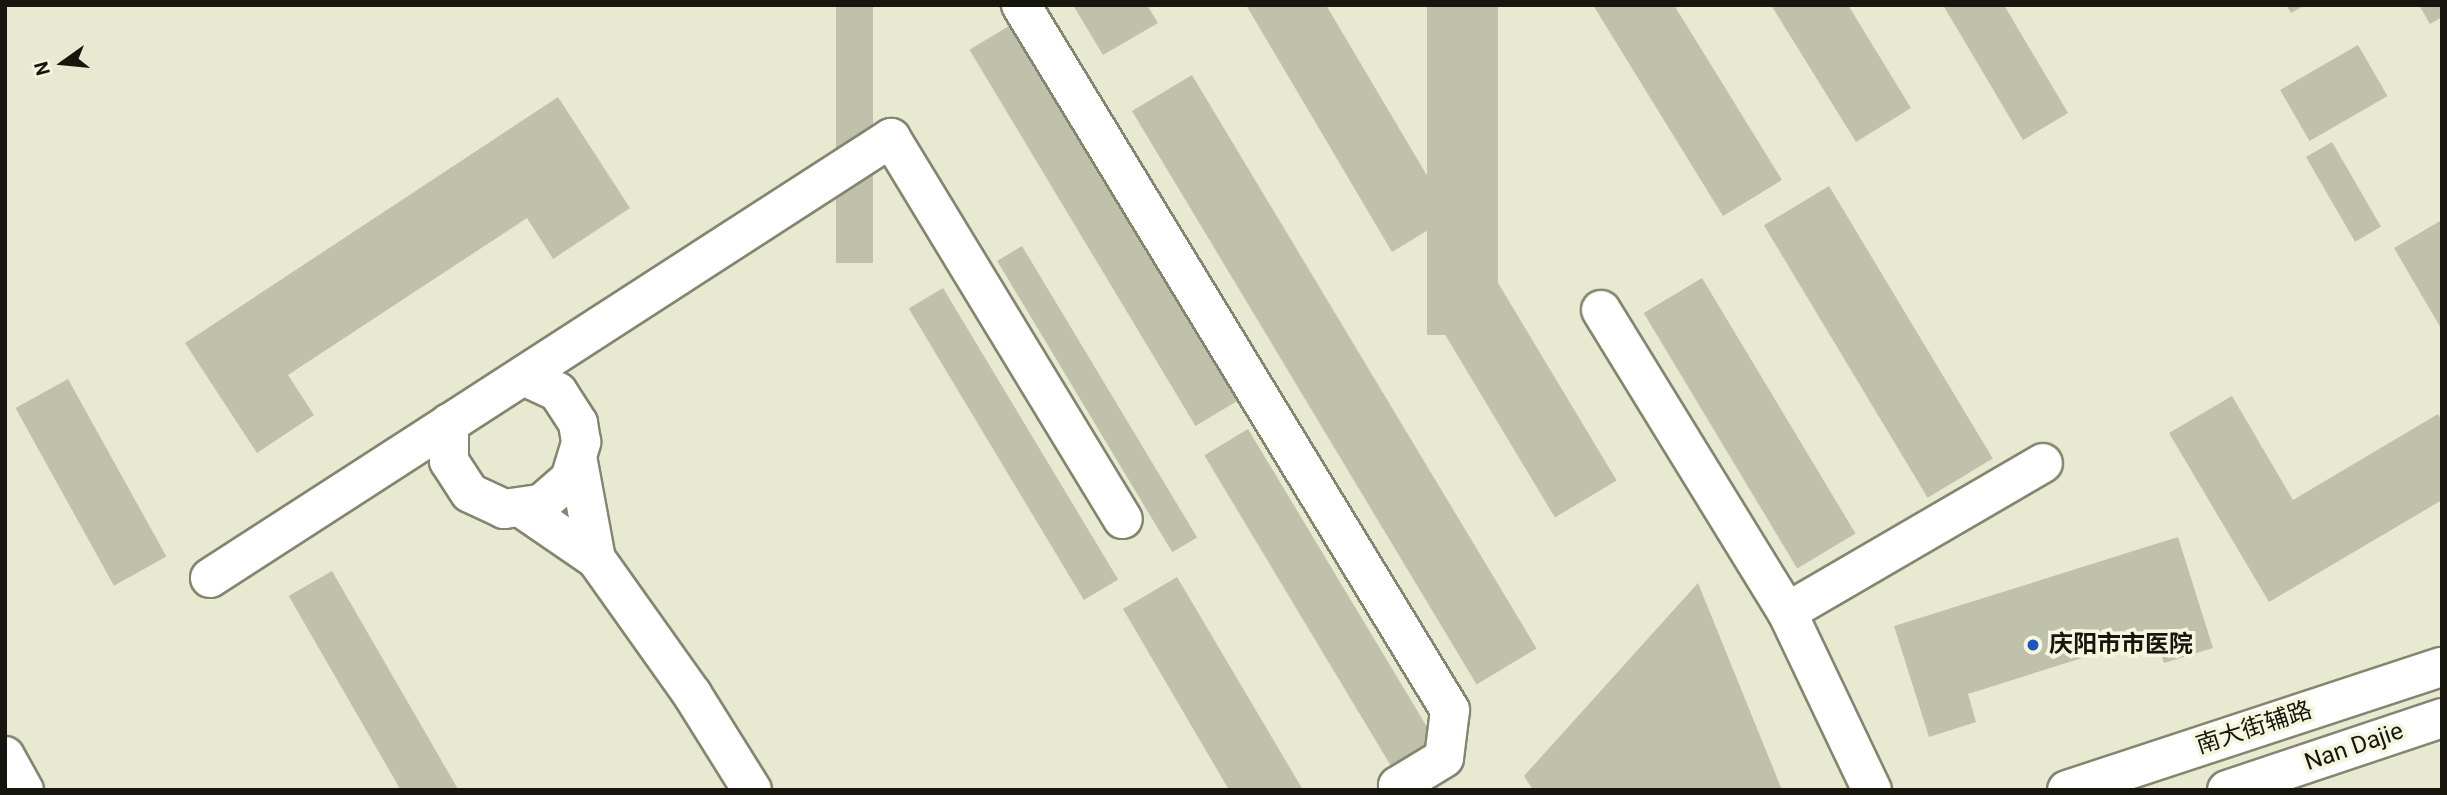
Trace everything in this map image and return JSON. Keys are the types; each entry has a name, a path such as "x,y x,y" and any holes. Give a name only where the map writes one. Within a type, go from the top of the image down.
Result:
{"street":[{"path":"1021,5 1450,710 1444,758 1408,786"},
{"path":"210,578 891,138 1123,519"},
{"path":"1601,310 1787,612 1872,790"},
{"path":"523,376 558,391 570,406 579,433 578,462 596,559"},
{"path":"449,423 448,452 457,479 486,504 523,509 596,559 692,694 752,790"},
{"path":"523,509 557,493 578,462"},
{"path":"1787,612 2043,463"},
{"name":"南大街辅路","path":"2067,790 2442,667"},
{"name":"Nan Dajie","path":"2227,790 2442,718"},
{"path":"5,756 24,790"}],"building":[{"path":"836,5 873,5 873,263 836,263"},
{"path":"1073,5 1147,5 1158,23 1103,55"},
{"path":"1246,5 1326,5 1451,216 1392,252"},
{"path":"1427,5 1498,5 1498,335 1427,335"},
{"path":"1593,5 1674,5 1782,180 1723,216"},
{"path":"1771,5 1848,5 1911,108 1856,142"},
{"path":"1943,5 2004,5 2068,113 2023,140"},
{"path":"2286,5 2305,5 2291,13"},
{"path":"2419,5 2442,5 2442,17 2430,24"},
{"path":"1014,23 1240,399 1196,426 969,50"},
{"path":"2358,45 2388,96 2310,141 2280,90"},
{"path":"1192,75 1537,648 1477,684 1132,111"},
{"path":"558,97 630,208 553,259 527,218 288,375 314,415 257,453 185,343"},
{"path":"2332,142 2381,227 2355,242 2306,157"},
{"path":"1829,186 1993,459 1928,498 1764,225"},
{"path":"2442,220 2442,330 2394,248"},
{"path":"1022,246 1197,537 1172,552 997,261"},
{"path":"1492,273 1617,480 1555,518 1430,310"},
{"path":"1702,278 1855,533 1797,568 1644,313"},
{"path":"943,288 1118,579 1084,600 909,309"},
{"path":"68,379 166,557 114,586 16,408"},
{"path":"2232,396 2293,500 2438,414 2442,421 2442,500 2269,602 2169,433"},
{"path":"1248,429 1438,745 1394,772 1204,455"},
{"path":"2178,537 2213,648 2164,663 2155,635 1968,694 1976,722 1929,737 1894,626"},
{"path":"332,571 458,790 401,790 289,596"},
{"path":"1177,577 1303,790 1229,790 1123,609"},
{"path":"1698,583 1782,790 1533,790 1524,776"}],"place":[{"name":"庆阳市市医院","path":"2033,645"}]}
